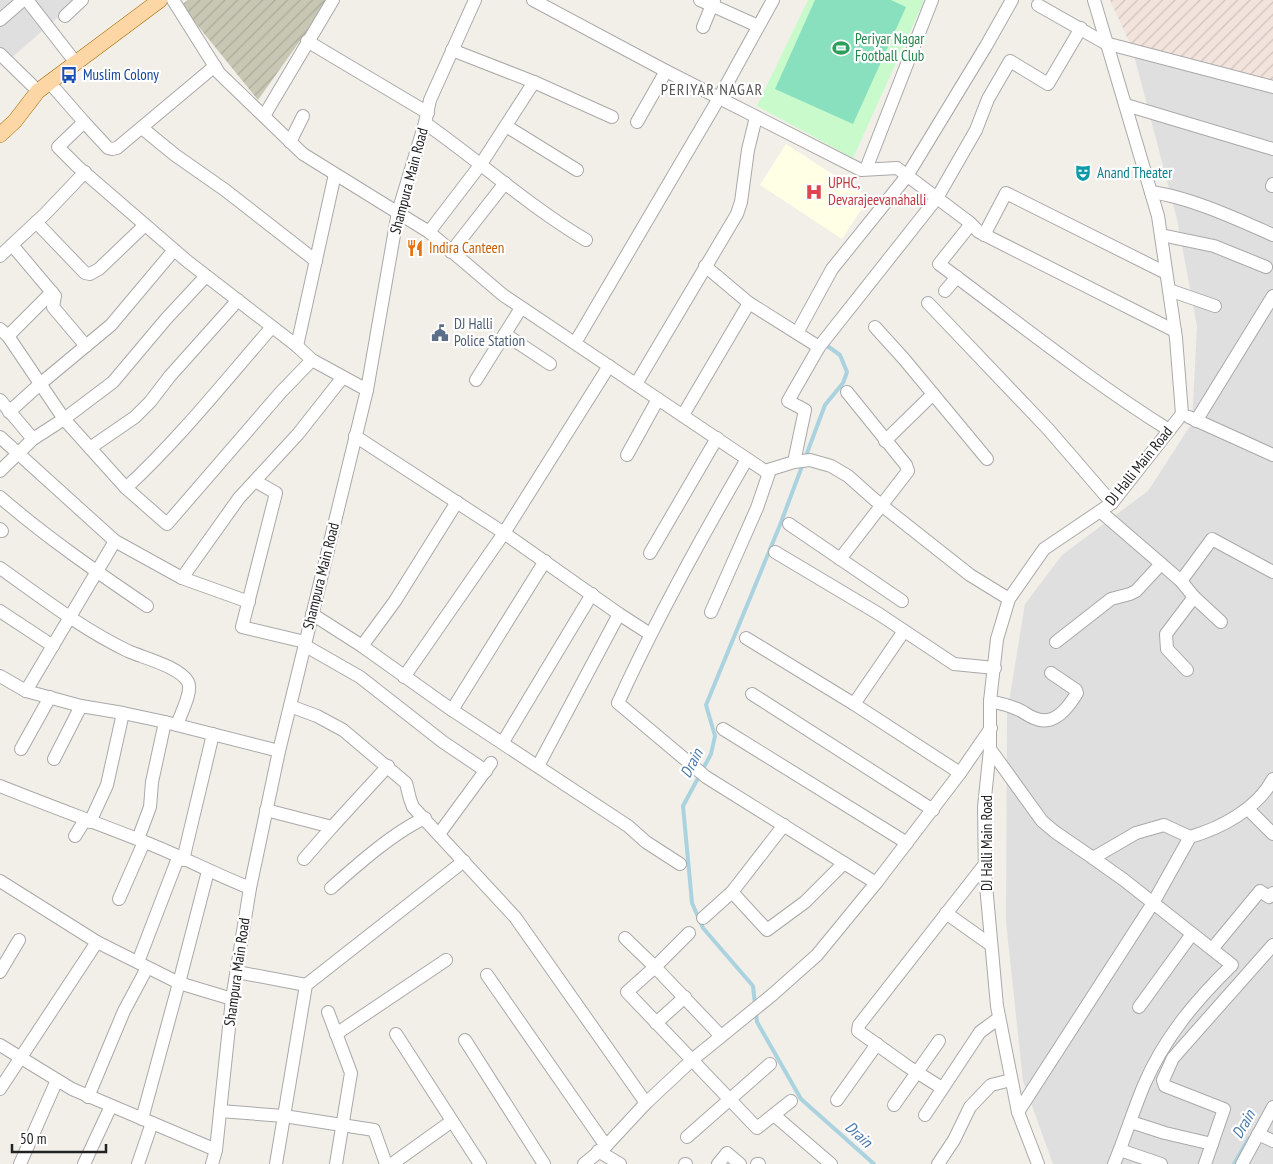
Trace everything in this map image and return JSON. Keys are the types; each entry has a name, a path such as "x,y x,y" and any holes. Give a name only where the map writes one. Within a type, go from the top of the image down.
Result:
{"main road":[{"path":"0,135 15,121 43,86 160,0"}],"street":[{"path":"0,20 25,0 76,63"},
{"path":"65,16 82,0"},
{"path":"172,0 219,73 303,154 428,232 521,308 766,470 800,461 831,466 848,476 882,506 970,575 1009,599"},
{"path":"264,116 333,0"},
{"name":"Shampura Main Road","path":"212,1164 216,1150 232,999 250,888 279,751 367,390 398,212 433,93 475,0"},
{"path":"533,0 666,71 861,170 897,168 984,235 1175,331"},
{"path":"575,343 719,98 772,0"},
{"path":"866,169 932,0"},
{"path":"797,333 832,269 907,176 1012,0"},
{"name":"DJ Halli Main Road","path":"1038,1164 1018,1112 999,1018 991,945 985,864 984,807 990,749 990,701 997,639 1009,599 1044,550 1112,503 1182,414 1175,331 1158,216 1094,0"},
{"path":"702,27 708,2 758,26"},
{"path":"1038,5 1105,42 1273,87"},
{"path":"800,461 806,410 788,401 819,347 937,198 976,130 988,99 1010,61 1048,84 1082,28"},
{"path":"308,41 427,118 505,183 570,231 586,240"},
{"path":"452,50 534,82 612,117"},
{"path":"0,54 43,86 84,122 108,148 112,149 117,148 142,128 214,66"},
{"path":"636,122 666,71"},
{"path":"428,232 481,164 534,82"},
{"path":"1126,105 1273,149"},
{"path":"290,142 303,116"},
{"path":"636,384 737,214 741,202 748,150 756,117"},
{"path":"84,122 58,147 174,250 297,346 312,360 367,390"},
{"path":"506,126 577,170"},
{"path":"142,128 316,261"},
{"path":"0,256 85,172"},
{"path":"297,346 335,174"},
{"path":"451,252 505,183"},
{"path":"1151,192 1167,194 1236,219 1273,235"},
{"path":"984,235 1006,193 1166,273"},
{"path":"36,222 85,273 90,274 99,269 145,225"},
{"path":"971,224 939,264 1131,407 1169,430"},
{"path":"1161,235 1214,246 1266,267"},
{"path":"12,245 55,296 52,307 86,346"},
{"path":"9,412 112,325 174,250"},
{"path":"706,266 749,303 819,347"},
{"path":"0,471 33,439 64,419 113,382 166,319 206,276"},
{"path":"945,291 957,277"},
{"path":"1169,290 1215,306"},
{"path":"52,292 4,333 64,419 126,488 167,524 281,392 312,360"},
{"path":"1196,421 1273,296"},
{"path":"90,448 134,417 144,407 238,300"},
{"path":"683,415 749,303"},
{"path":"928,303 1048,429 1112,503"},
{"path":"476,380 521,308"},
{"path":"126,488 179,436 272,327"},
{"path":"875,327 987,459"},
{"path":"505,334 550,364"},
{"path":"404,677 504,533 609,366"},
{"path":"182,578 239,498 298,434 343,377"},
{"path":"840,559 908,471 906,465 847,392"},
{"path":"885,440 933,394"},
{"path":"627,455 658,399"},
{"path":"0,400 33,439"},
{"path":"1182,414 1273,455"},
{"path":"355,436 504,533 650,634"},
{"path":"0,437 115,541 182,578 249,602"},
{"path":"650,554 717,438"},
{"path":"747,458 700,540 650,634 618,703 706,777 876,883"},
{"path":"710,612 757,508 770,470"},
{"path":"256,481 276,493 242,627 305,644 360,677 443,742 488,767 439,834"},
{"path":"0,496 29,522 147,606"},
{"path":"362,646 394,601 457,502"},
{"path":"1101,512 1181,582 1220,622"},
{"path":"789,524 902,601"},
{"path":"1181,582 1212,539 1273,572"},
{"path":"26,691 115,541"},
{"path":"775,552 954,664 995,668"},
{"path":"452,710 545,561"},
{"path":"1056,642 1112,599 1136,591 1161,564"},
{"path":"0,568 70,617 127,650 181,673 189,684 189,691 171,724 152,782 150,807 141,840 119,899"},
{"path":"503,742 592,594"},
{"path":"1188,670 1167,649 1166,634 1194,597"},
{"path":"0,610 53,646"},
{"path":"312,614 362,646 452,710 628,826 646,842 680,864"},
{"path":"538,766 620,614"},
{"path":"854,704 904,631"},
{"path":"746,638 854,704 960,774"},
{"path":"990,701 1019,709 1035,719 1042,720 1058,717 1064,712 1076,693 1073,688 1051,673"},
{"path":"0,676 26,691 81,706 123,713 279,751"},
{"path":"752,694 933,810"},
{"path":"21,749 50,697"},
{"path":"54,759 81,706"},
{"path":"290,706 317,716 343,730 388,766 406,784 411,804 515,917 646,1103"},
{"path":"75,836 87,821 107,785 123,713"},
{"path":"584,1164 602,1149 646,1103 692,1060 772,995 817,955 933,810 991,728"},
{"path":"722,729 907,843"},
{"path":"88,1096 124,1011 181,859 213,734"},
{"path":"990,749 1042,821 1154,903 1232,965 1202,995 1174,1029 1144,1084 1114,1164"},
{"path":"304,859 388,766"},
{"path":"1093,858 1136,833 1164,825 1190,837 1207,832 1248,809 1269,787 1273,779"},
{"path":"0,786 87,821 141,840 250,888"},
{"path":"1248,809 1273,834"},
{"path":"266,810 332,827"},
{"path":"330,888 402,832 425,818"},
{"path":"703,918 732,892 784,825"},
{"path":"1018,1112 1154,903 1190,837"},
{"path":"276,1164 306,985 464,861"},
{"path":"732,892 767,930 805,902 844,863"},
{"path":"942,1088 858,1031 859,1026 985,864"},
{"path":"138,1164 179,983 208,871"},
{"path":"0,880 97,942 179,983 232,999"},
{"path":"1212,949 1260,891 1269,897 1273,893"},
{"path":"946,913 991,945"},
{"path":"689,933 655,967 626,992 757,1128 792,1101"},
{"path":"1139,1007 1192,934"},
{"path":"625,938 685,997 721,1036"},
{"path":"0,972 19,940"},
{"path":"0,1089 97,942"},
{"path":"1205,1164 1224,1109 1165,1086 1163,1080 1172,1058 1273,945"},
{"path":"336,1034 446,960"},
{"path":"237,972 306,985"},
{"path":"487,975 602,1149 620,1164"},
{"path":"656,1023 685,997"},
{"path":"328,1012 351,1073 336,1164"},
{"path":"925,1115 980,1032 999,1018"},
{"path":"396,1034 480,1164"},
{"path":"465,1040 544,1164"},
{"path":"894,1105 939,1041"},
{"path":"837,1100 877,1044"},
{"path":"0,1045 57,1080 88,1096 216,1150"},
{"path":"687,1137 770,1064"},
{"path":"20,1164 57,1080"},
{"path":"938,1164 954,1140 970,1107 991,1085 1012,1080"},
{"path":"84,1164 111,1106"},
{"path":"1242,1164 1273,1106"},
{"path":"220,1111 284,1116 374,1130 386,1164"},
{"path":"774,1115 831,1164"},
{"path":"392,1164 409,1159 452,1121"},
{"path":"1131,1122 1165,1133 1212,1144"},
{"path":"1258,1134 1273,1141"},
{"path":"1120,1150 1161,1164"},
{"path":"718,1164 727,1154 740,1164"}],"shaded area":[{"path":"0,0 78,0 3,65 0,63"},
{"path":"188,0 329,0 258,100 181,5"},
{"path":"1110,0 1273,0 1273,83 1132,48"},
{"path":"1132,48 1273,89 1273,1164 1053,1164 1023,1081 1006,922 1007,714 1025,604 1062,555 1148,491 1192,423 1197,326 1177,219"},
{"name":"UPHC, Devarajeevanahalli","path":"786,144 869,198 842,239 760,185"}],"green space":[{"name":"Periyar Nagar Football Club","path":"808,0 924,1 853,158 757,106"},
{"name":"Periyar Nagar Football Club","path":"815,0 891,0 906,7 853,124 775,89"}],"waterway":[{"name":"Drain","path":"826,345 840,355 847,372 843,383 825,405 780,525 706,705 715,736 711,754 683,806 692,903 703,928 753,986 757,1022 801,1099 874,1164"},
{"name":"Drain","path":"1234,1164 1249,1138"}],"place":[{"name":"Periyar Nagar Football Club","path":"841,48"},
{"name":"Muslim Colony","path":"69,75"},
{"name":"Anand Theater","path":"1083,173"},
{"name":"UPHC, Devarajeevanahalli","path":"814,192"},
{"name":"Indira Canteen","path":"415,248"},
{"name":"DJ Halli Police Station","path":"440,333"}],"district":[{"name":"PERIYAR NAGAR","path":"712,89"}]}
